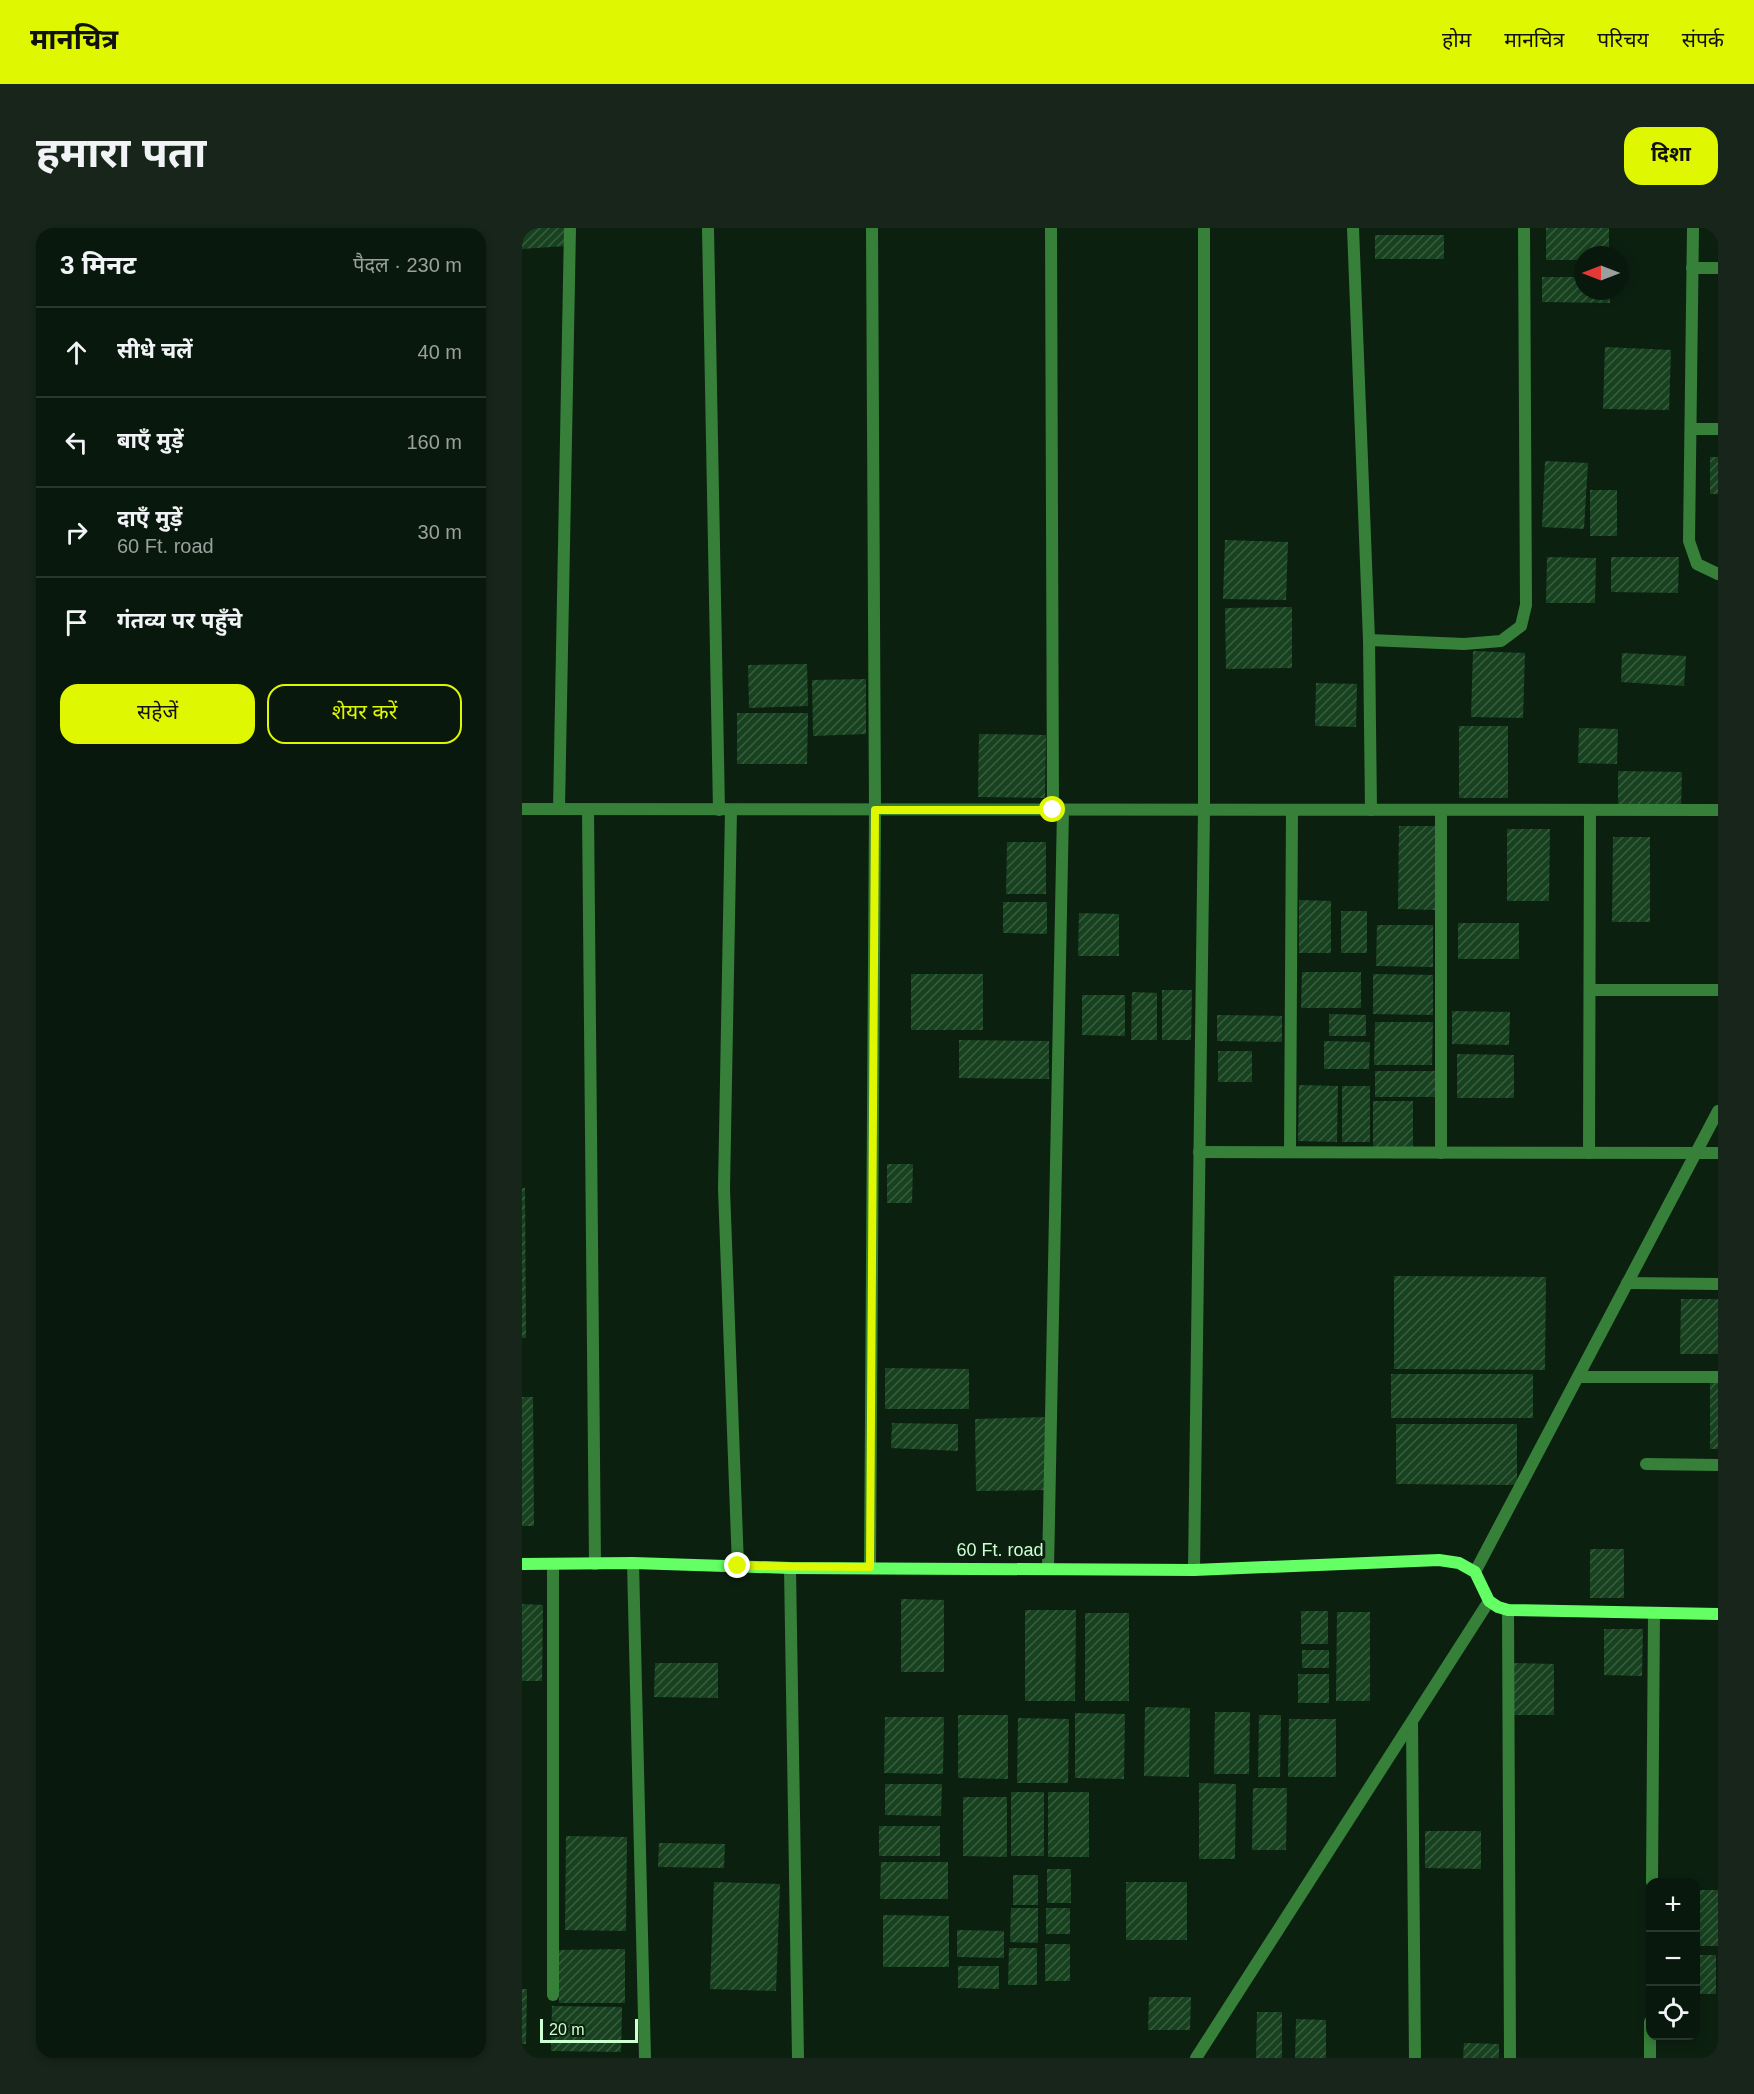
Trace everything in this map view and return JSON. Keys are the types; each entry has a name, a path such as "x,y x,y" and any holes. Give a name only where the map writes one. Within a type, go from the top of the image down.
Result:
{"street":[{"path":"559,809 570,228"},
{"path":"708,228 725,810 724,1189 738,1566"},
{"path":"870,1567 875,810 872,228"},
{"path":"1048,1569 1058,810 1051,228"},
{"path":"1194,1570 1204,810 1204,228"},
{"path":"1353,228 1369,640 1371,810"},
{"path":"1369,640 1464,644 1502,641 1521,626 1526,605 1524,228"},
{"path":"1692,228 1689,541 1697,564 1718,574"},
{"path":"1692,268 1718,268"},
{"path":"1691,429 1718,429"},
{"path":"522,808 588,810 1718,810"},
{"path":"588,810 595,1564"},
{"path":"1290,1152 1292,810"},
{"path":"1441,810 1441,1153"},
{"path":"1589,1153 1590,810"},
{"path":"1590,990 1718,990"},
{"path":"1718,1111 1475,1572 1489,1601 1508,1610 1718,1614"},
{"path":"1199,1152 1718,1153"},
{"path":"1627,1283 1718,1284"},
{"path":"1578,1377 1718,1377"},
{"path":"1646,1464 1718,1465"},
{"name":"60 Ft. road","path":"522,1564 633,1563 790,1568 1194,1570 1439,1560 1459,1563 1475,1572"},
{"path":"633,1563 645,2058"},
{"path":"553,1564 553,1995"},
{"path":"790,1568 798,2058"},
{"path":"1196,2058 1489,1601"},
{"path":"1508,1610 1510,2058"},
{"path":"1652,1878 1654,1613"},
{"path":"1412,1722 1415,2058"},
{"path":"1650,2040 1650,2058"}],"building":[{"path":"522,228 564,228 566,246 522,249"},
{"path":"1546,228 1609,228 1609,246 1574,246 1574,260 1546,260"},
{"path":"1375,235 1444,235 1444,259 1375,259"},
{"path":"1542,277 1574,277 1574,300 1610,300 1610,303 1542,302"},
{"path":"1605,347 1671,350 1669,410 1603,409"},
{"path":"1710,457 1718,457 1718,494 1710,494"},
{"path":"1545,461 1588,463 1584,529 1542,527"},
{"path":"1590,490 1617,490 1617,536 1590,536"},
{"path":"1225,540 1288,542 1286,600 1223,599"},
{"path":"1547,557 1596,558 1595,603 1546,603"},
{"path":"1611,557 1679,557 1678,593 1611,592"},
{"path":"1292,607 1292,668 1226,669 1225,608"},
{"path":"1473,651 1525,653 1523,718 1471,717"},
{"path":"1622,653 1686,656 1684,686 1621,682"},
{"path":"807,664 808,706 749,708 748,665"},
{"path":"866,679 866,734 813,736 812,680"},
{"path":"1316,683 1357,684 1356,727 1315,726"},
{"path":"737,713 808,713 807,764 737,764"},
{"path":"1459,726 1508,726 1508,798 1459,798"},
{"path":"1579,728 1618,729 1617,764 1578,763"},
{"path":"979,734 1046,735 1045,798 978,797"},
{"path":"1618,771 1682,772 1681,807 1618,806"},
{"path":"1399,826 1435,826 1435,910 1398,909"},
{"path":"1507,829 1550,829 1549,901 1507,901"},
{"path":"1613,837 1650,837 1650,922 1612,922"},
{"path":"1007,842 1046,842 1046,894 1006,894"},
{"path":"1299,900 1331,901 1331,953 1299,953"},
{"path":"1003,902 1047,902 1047,934 1003,933"},
{"path":"1341,911 1367,911 1367,953 1341,953"},
{"path":"1079,913 1119,914 1119,956 1078,956"},
{"path":"1458,923 1519,923 1519,959 1458,959"},
{"path":"1377,925 1433,925 1433,967 1376,966"},
{"path":"1302,972 1361,972 1361,1008 1301,1008"},
{"path":"911,974 983,974 983,1030 911,1030"},
{"path":"1373,974 1433,975 1433,1015 1373,1014"},
{"path":"1162,990 1192,990 1191,1040 1162,1040"},
{"path":"1132,992 1157,993 1157,1040 1131,1040"},
{"path":"1082,995 1125,995 1125,1036 1082,1035"},
{"path":"1452,1011 1510,1012 1509,1045 1452,1044"},
{"path":"1329,1014 1366,1015 1366,1036 1329,1036"},
{"path":"1217,1015 1282,1016 1282,1042 1217,1041"},
{"path":"1375,1022 1433,1022 1432,1065 1374,1065"},
{"path":"959,1040 1049,1041 1049,1079 959,1078"},
{"path":"1324,1041 1370,1042 1369,1069 1324,1069"},
{"path":"1218,1051 1252,1051 1252,1082 1218,1082"},
{"path":"1457,1054 1514,1055 1514,1098 1457,1098"},
{"path":"1375,1071 1435,1071 1435,1097 1375,1097"},
{"path":"1299,1085 1338,1086 1337,1142 1298,1141"},
{"path":"1342,1086 1370,1086 1370,1142 1342,1142"},
{"path":"1373,1101 1413,1101 1413,1148 1373,1148"},
{"path":"887,1164 913,1164 912,1203 887,1203"},
{"path":"522,1188 525,1188 526,1338 522,1338"},
{"path":"1394,1276 1546,1277 1545,1370 1394,1369"},
{"path":"1681,1299 1718,1299 1718,1354 1680,1354"},
{"path":"885,1368 969,1369 969,1409 885,1409"},
{"path":"1391,1374 1533,1374 1533,1418 1391,1418"},
{"path":"1710,1382 1718,1382 1718,1449 1710,1449"},
{"path":"522,1397 533,1397 534,1526 522,1526"},
{"path":"1047,1417 1048,1490 976,1491 975,1419"},
{"path":"892,1423 958,1424 958,1451 891,1448"},
{"path":"1396,1424 1517,1424 1517,1485 1396,1484"},
{"path":"1590,1549 1624,1549 1624,1598 1590,1598"},
{"path":"901,1599 944,1600 944,1672 901,1672"},
{"path":"522,1604 543,1605 542,1681 522,1681"},
{"path":"1025,1610 1076,1610 1075,1701 1025,1701"},
{"path":"1301,1611 1328,1611 1328,1644 1301,1644"},
{"path":"1337,1612 1370,1612 1370,1701 1336,1701"},
{"path":"1085,1613 1129,1613 1129,1701 1085,1701"},
{"path":"1604,1629 1643,1629 1642,1676 1604,1675"},
{"path":"1302,1650 1329,1650 1329,1668 1302,1668"},
{"path":"655,1663 718,1663 718,1698 654,1697"},
{"path":"1511,1663 1554,1664 1554,1715 1510,1715"},
{"path":"1298,1674 1329,1674 1329,1703 1298,1703"},
{"path":"1145,1707 1190,1708 1189,1777 1144,1776"},
{"path":"1215,1712 1250,1712 1249,1774 1214,1774"},
{"path":"1075,1713 1125,1714 1124,1779 1075,1778"},
{"path":"958,1715 1008,1715 1008,1779 958,1778"},
{"path":"1259,1715 1281,1715 1280,1777 1258,1777"},
{"path":"885,1717 944,1717 943,1774 884,1773"},
{"path":"1018,1718 1069,1719 1068,1783 1017,1783"},
{"path":"1289,1719 1336,1719 1336,1777 1288,1777"},
{"path":"1199,1783 1236,1784 1235,1859 1199,1859"},
{"path":"885,1784 942,1784 941,1816 885,1815"},
{"path":"1253,1788 1287,1788 1286,1850 1252,1850"},
{"path":"1011,1792 1044,1792 1044,1856 1011,1856"},
{"path":"1048,1792 1089,1792 1089,1857 1048,1857"},
{"path":"963,1797 1007,1797 1007,1857 963,1856"},
{"path":"879,1826 940,1826 940,1856 879,1856"},
{"path":"1425,1831 1481,1831 1481,1869 1425,1868"},
{"path":"566,1836 627,1837 626,1931 565,1930"},
{"path":"659,1843 725,1844 724,1868 658,1867"},
{"path":"881,1862 948,1862 948,1899 880,1899"},
{"path":"1047,1869 1071,1869 1071,1903 1047,1903"},
{"path":"1013,1875 1038,1875 1038,1905 1013,1905"},
{"path":"714,1882 780,1884 776,1991 710,1989"},
{"path":"1126,1882 1187,1882 1187,1940 1126,1940"},
{"path":"1700,1890 1718,1890 1718,1946 1700,1946"},
{"path":"1011,1908 1038,1908 1038,1943 1010,1942"},
{"path":"1046,1908 1070,1908 1070,1934 1046,1934"},
{"path":"883,1915 949,1916 949,1967 883,1967"},
{"path":"957,1930 1004,1931 1004,1958 957,1957"},
{"path":"1045,1944 1070,1944 1070,1981 1045,1981"},
{"path":"1009,1948 1037,1948 1037,1985 1008,1985"},
{"path":"625,1949 625,2003 559,2003 559,1950"},
{"path":"1700,1955 1716,1955 1716,1994 1700,1994"},
{"path":"958,1966 999,1966 999,1989 958,1988"},
{"path":"522,1989 527,1989 526,2044 522,2044"},
{"path":"1149,1997 1191,1997 1190,2030 1148,2030"},
{"path":"552,2006 622,2007 621,2052 551,2051"},
{"path":"1257,2012 1282,2012 1282,2058 1256,2058"},
{"path":"1296,2019 1326,2020 1326,2058 1295,2058"},
{"path":"1464,2043 1499,2044 1499,2058 1463,2058"}],"route":[{"path":"738,1566 870,1567 875,810 1053,810"}]}
